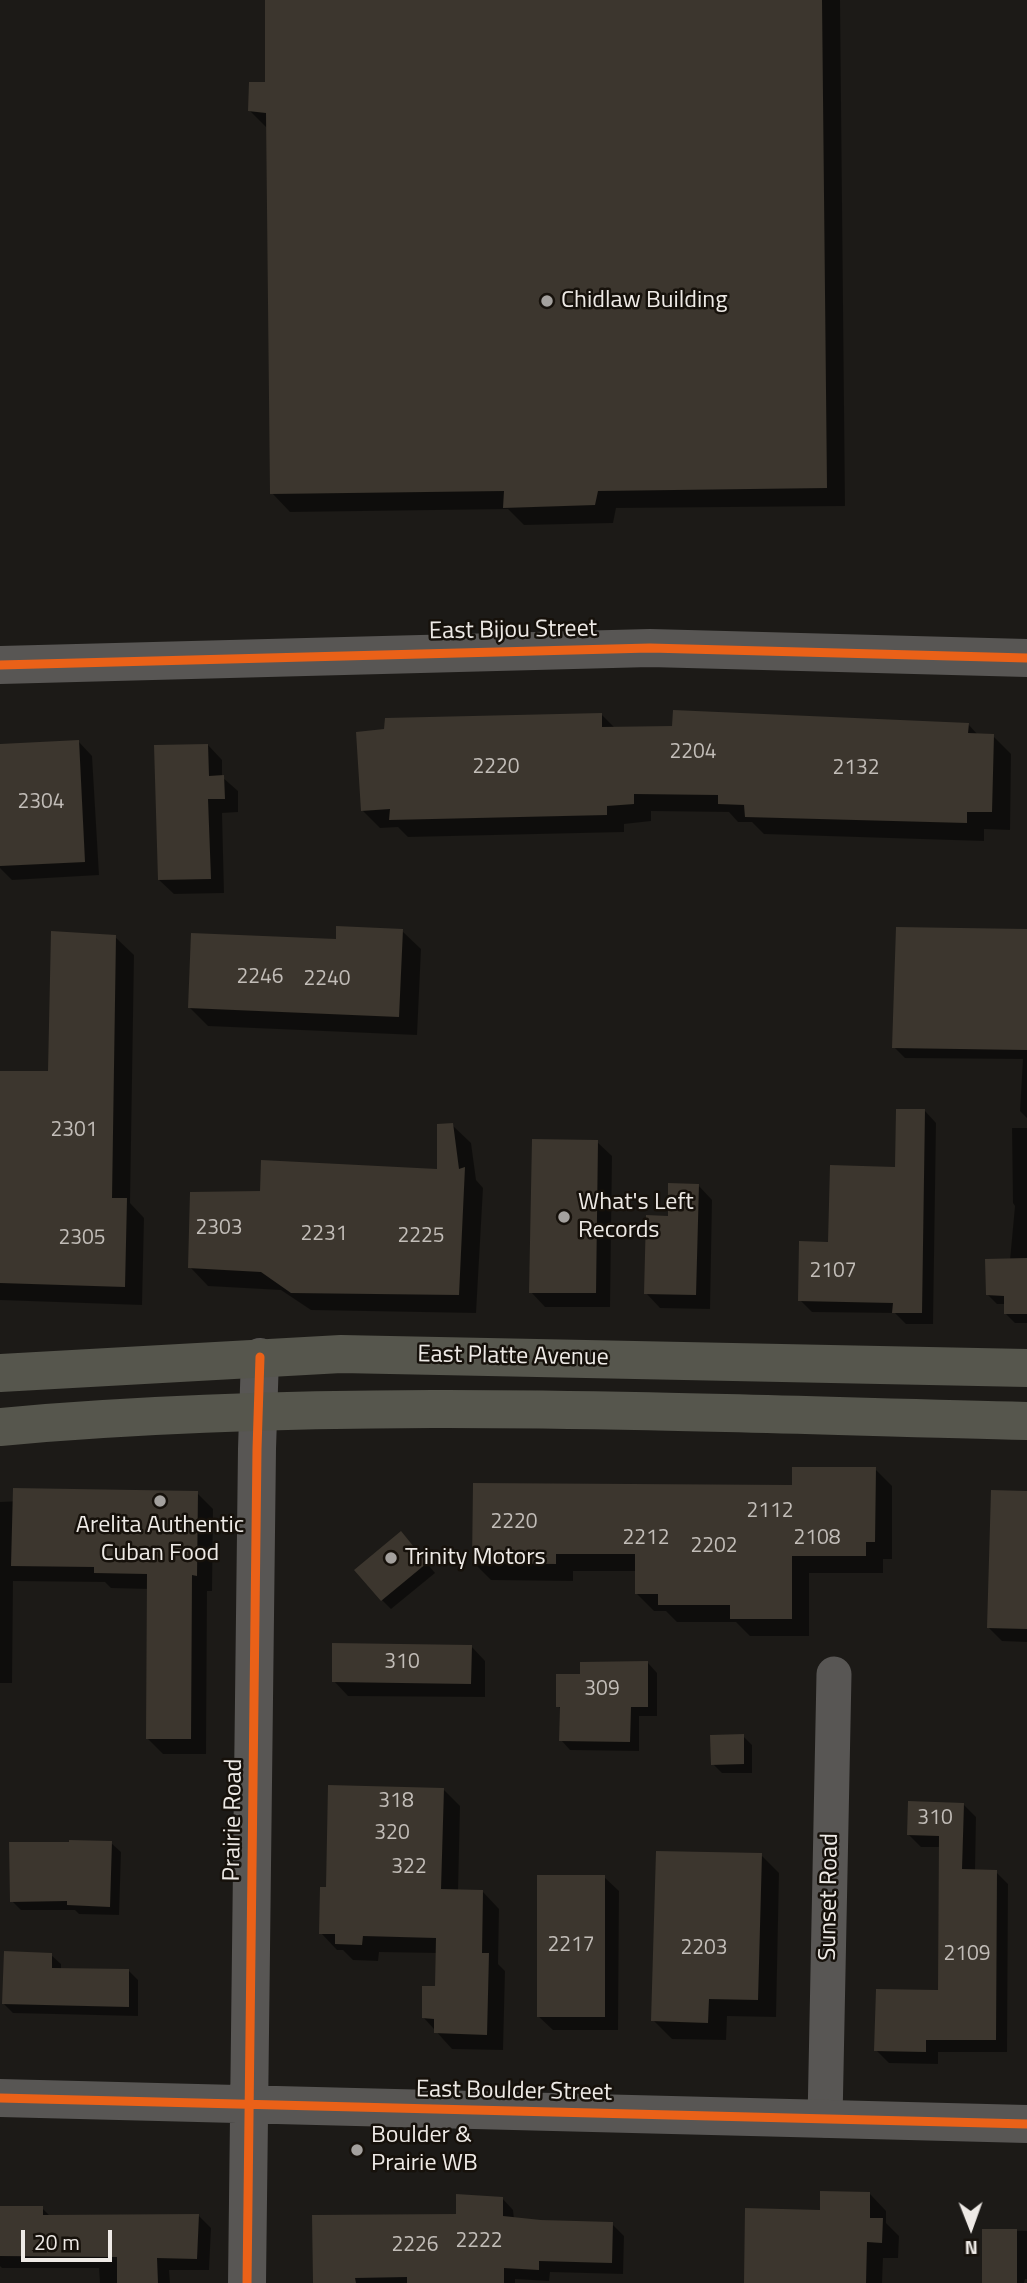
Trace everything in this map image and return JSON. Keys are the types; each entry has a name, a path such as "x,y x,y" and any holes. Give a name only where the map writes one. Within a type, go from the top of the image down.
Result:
{"main road":[{"name":"East Platte Avenue","path":"0,1373 341,1354 1027,1368"},
{"path":"0,1427 152,1415 360,1409 1027,1421"}],"street":[{"name":"East Bijou Street","path":"0,665 650,648 1027,658"},
{"name":"Prairie Road","path":"247,2283 257,1449 261,1357"},
{"name":"Sunset Road","path":"825,2120 834,1674"},
{"name":"East Boulder Street","path":"0,2098 1027,2124"}],"building":[{"name":"Chidlaw Building","path":"265,0 822,0 827,488 598,491 595,505 503,508 504,491 270,494 266,113 248,111 249,82 265,82"},
{"path":"673,710 969,723 968,733 994,734 992,812 967,812 967,823 745,817 744,805 718,804 718,795 634,794 634,804 607,806 607,815 389,820 390,809 361,811 356,732 384,729 385,718 602,713 602,727 672,726"},
{"path":"79,740 85,862 0,866 0,744"},
{"path":"208,744 209,776 224,775 225,799 208,799 211,879 158,880 154,745"},
{"path":"336,926 403,929 399,1017 188,1008 191,933 336,939"},
{"path":"896,927 1027,929 1027,1050 892,1048"},
{"path":"51,931 116,935 112,1198 127,1198 125,1287 0,1283 0,1071 48,1071"},
{"path":"896,1109 925,1109 922,1313 892,1313 893,1303 798,1301 799,1241 828,1242 830,1165 895,1167"},
{"path":"453,1123 459,1169 465,1167 459,1295 291,1293 261,1272 188,1268 190,1192 260,1191 261,1160 437,1169 437,1124"},
{"name":"What's Left Records","path":"532,1139 598,1140 596,1293 529,1293"},
{"path":"668,1183 699,1184 696,1295 644,1294 646,1215 668,1216"},
{"path":"1027,1258 1027,1314 1004,1314 1004,1296 986,1295 985,1259"},
{"path":"792,1467 876,1467 875,1542 866,1542 866,1556 792,1556 792,1619 730,1619 730,1605 658,1605 658,1594 635,1594 635,1554 556,1554 556,1564 472,1563 473,1483 792,1485"},
{"path":"13,1488 198,1491 197,1576 192,1575 191,1739 146,1739 147,1574 94,1573 94,1567 11,1566"},
{"path":"991,1490 1027,1491 1027,1629 987,1628"},
{"path":"401,1531 427,1563 381,1601 354,1570"},
{"path":"332,1643 472,1645 471,1684 332,1682"},
{"path":"648,1661 648,1707 631,1707 630,1742 559,1741 560,1707 556,1707 556,1674 580,1674 580,1662"},
{"path":"744,1734 744,1764 711,1765 710,1735"},
{"path":"328,1785 444,1788 441,1889 483,1890 482,1953 489,1953 487,2035 434,2033 434,2019 422,2018 422,1986 435,1986 436,1938 363,1936 362,1945 335,1944 335,1934 319,1934 320,1887 326,1887"},
{"path":"908,1801 964,1803 962,1869 997,1870 996,2040 926,2040 926,2052 874,2051 876,1989 938,1990 939,1836 907,1835"},
{"path":"112,1841 110,1907 67,1905 67,1901 10,1902 9,1842"},
{"path":"656,1851 762,1853 758,2000 709,1999 708,2023 651,2021"},
{"path":"537,1875 605,1875 605,2017 537,2017"},
{"path":"4,1951 52,1953 52,1968 129,1969 129,2007 2,2004"},
{"path":"820,2191 870,2192 870,2218 883,2218 882,2243 867,2242 866,2283 744,2283 745,2208 820,2210"},
{"path":"456,2194 503,2197 503,2216 613,2222 612,2263 539,2261 539,2270 504,2268 504,2283 407,2283 407,2277 355,2278 356,2283 313,2283 312,2215 456,2214"},
{"path":"0,2206 43,2206 43,2215 199,2214 197,2259 157,2258 158,2283 117,2283 117,2257 0,2256"},
{"path":"982,2229 1017,2229 1017,2283 982,2283"}],"cycle path":[{"path":"0,665 650,648 1027,658"},
{"path":"247,2283 260,1357"},
{"path":"0,2098 1027,2124"}],"place":[{"name":"Chidlaw Building","path":"547,301"},
{"name":"What's Left Records","path":"564,1217"},
{"name":"Arelita Authentic Cuban Food","path":"160,1501"},
{"name":"Trinity Motors","path":"391,1558"},
{"name":"Boulder & Prairie WB","path":"357,2150"}]}
